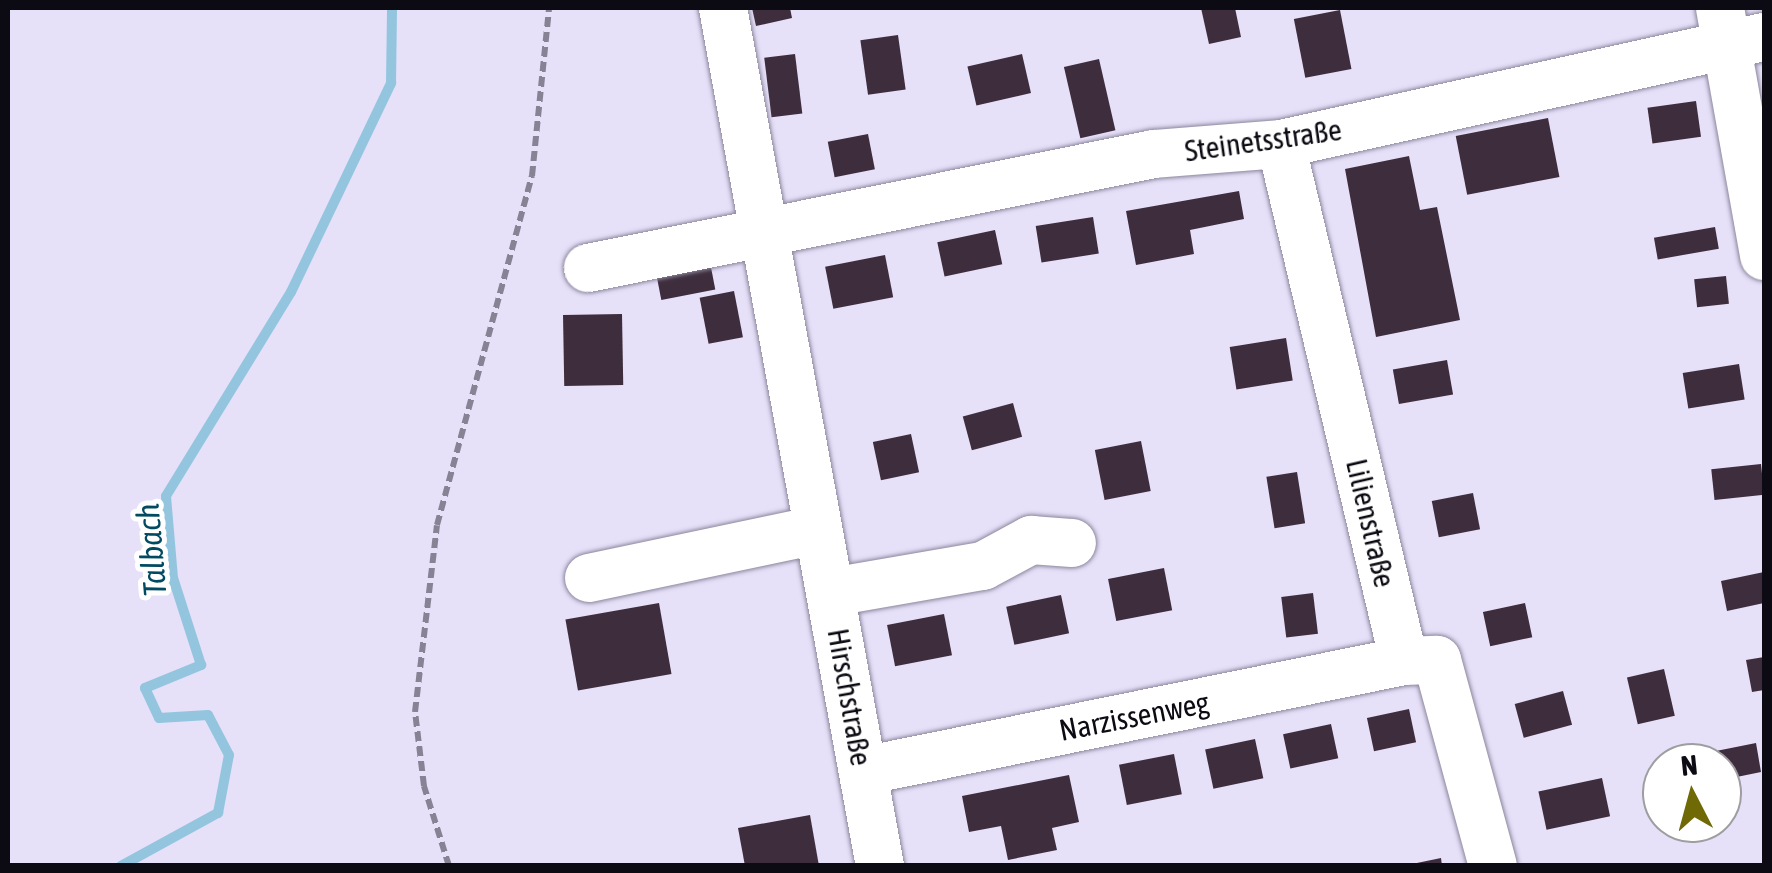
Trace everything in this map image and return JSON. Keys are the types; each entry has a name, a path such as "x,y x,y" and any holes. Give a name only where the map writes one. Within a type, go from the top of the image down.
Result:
{"street":[{"name":"Hirschstraße","path":"723,8 760,232 832,592 880,866"},
{"name":"Steinetsstraße","path":"760,232 1154,154 1281,144 1737,30"},
{"path":"1737,30 1764,256"},
{"name":"Lilienstraße","path":"1281,144 1404,661"},
{"path":"588,268 760,232"},
{"path":"588,578 818,530"},
{"path":"832,592 983,566 1031,540 1072,544"},
{"path":"1404,661 1437,660 1493,866"},
{"name":"Narzissenweg","path":"864,770 1404,661"}],"path":[{"path":"449,866 424,786 418,694 437,524 532,176 550,8"}],"building":[{"path":"752,8 790,8 792,18 756,26"},
{"path":"1201,8 1235,8 1241,37 1209,44"},
{"path":"1340,10 1351,69 1305,78 1294,19"},
{"path":"898,35 906,89 868,95 860,40"},
{"path":"795,54 802,114 772,117 764,58"},
{"path":"1022,54 1031,93 976,106 967,67"},
{"path":"1099,59 1115,130 1080,138 1064,67"},
{"path":"1696,101 1701,137 1652,143 1647,108"},
{"path":"1548,118 1559,177 1467,195 1456,136"},
{"path":"868,134 875,169 835,177 828,142"},
{"path":"1409,156 1420,210 1437,207 1460,320 1376,337 1345,169"},
{"path":"1239,191 1244,219 1190,230 1194,254 1136,265 1126,211"},
{"path":"1093,217 1099,254 1042,263 1036,226"},
{"path":"1715,227 1719,249 1658,259 1654,238"},
{"path":"995,230 1002,264 945,277 937,242"},
{"path":"885,255 893,297 833,309 825,267"},
{"path":"709,257 715,289 661,300 655,267"},
{"path":"1726,276 1729,304 1697,307 1694,279"},
{"path":"734,291 743,337 709,344 700,298"},
{"path":"622,314 623,385 564,386 563,315"},
{"path":"1286,338 1293,380 1236,389 1230,347"},
{"path":"1447,360 1453,394 1399,404 1393,370"},
{"path":"1739,364 1745,400 1688,408 1683,373"},
{"path":"1013,403 1022,437 972,450 963,416"},
{"path":"911,434 919,472 881,480 873,442"},
{"path":"1141,441 1151,491 1105,500 1095,450"},
{"path":"1761,464 1764,495 1715,500 1711,469"},
{"path":"1297,472 1305,523 1275,528 1266,477"},
{"path":"1473,493 1480,529 1439,537 1432,501"},
{"path":"1164,568 1172,610 1116,621 1108,579"},
{"path":"1764,572 1764,603 1727,611 1721,581"},
{"path":"1313,593 1318,634 1286,638 1281,597"},
{"path":"1061,595 1069,633 1014,645 1006,607"},
{"path":"659,603 672,674 578,690 565,619"},
{"path":"1525,603 1532,637 1490,646 1483,612"},
{"path":"944,614 952,655 895,666 887,625"},
{"path":"1764,657 1764,690 1752,692 1746,660"},
{"path":"1664,669 1675,716 1638,724 1627,678"},
{"path":"1563,691 1572,725 1524,738 1515,704"},
{"path":"1409,709 1416,742 1374,751 1367,718"},
{"path":"1331,724 1338,758 1290,768 1283,734"},
{"path":"1255,739 1263,778 1213,789 1205,750"},
{"path":"1756,743 1761,772 1742,776 1742,746"},
{"path":"1174,754 1182,794 1127,805 1119,765"},
{"path":"1069,775 1079,822 1052,828 1057,850 1008,860 1001,826 969,832 962,796"},
{"path":"1602,778 1610,816 1547,830 1538,792"},
{"path":"810,815 819,866 745,866 738,828"},
{"path":"1441,858 1442,866 1412,864"}],"waterway":[{"name":"Talbach","path":"121,866 218,813 229,755 208,715 159,718 145,688 201,665 173,578 166,496 291,292 391,83 392,8"}]}
